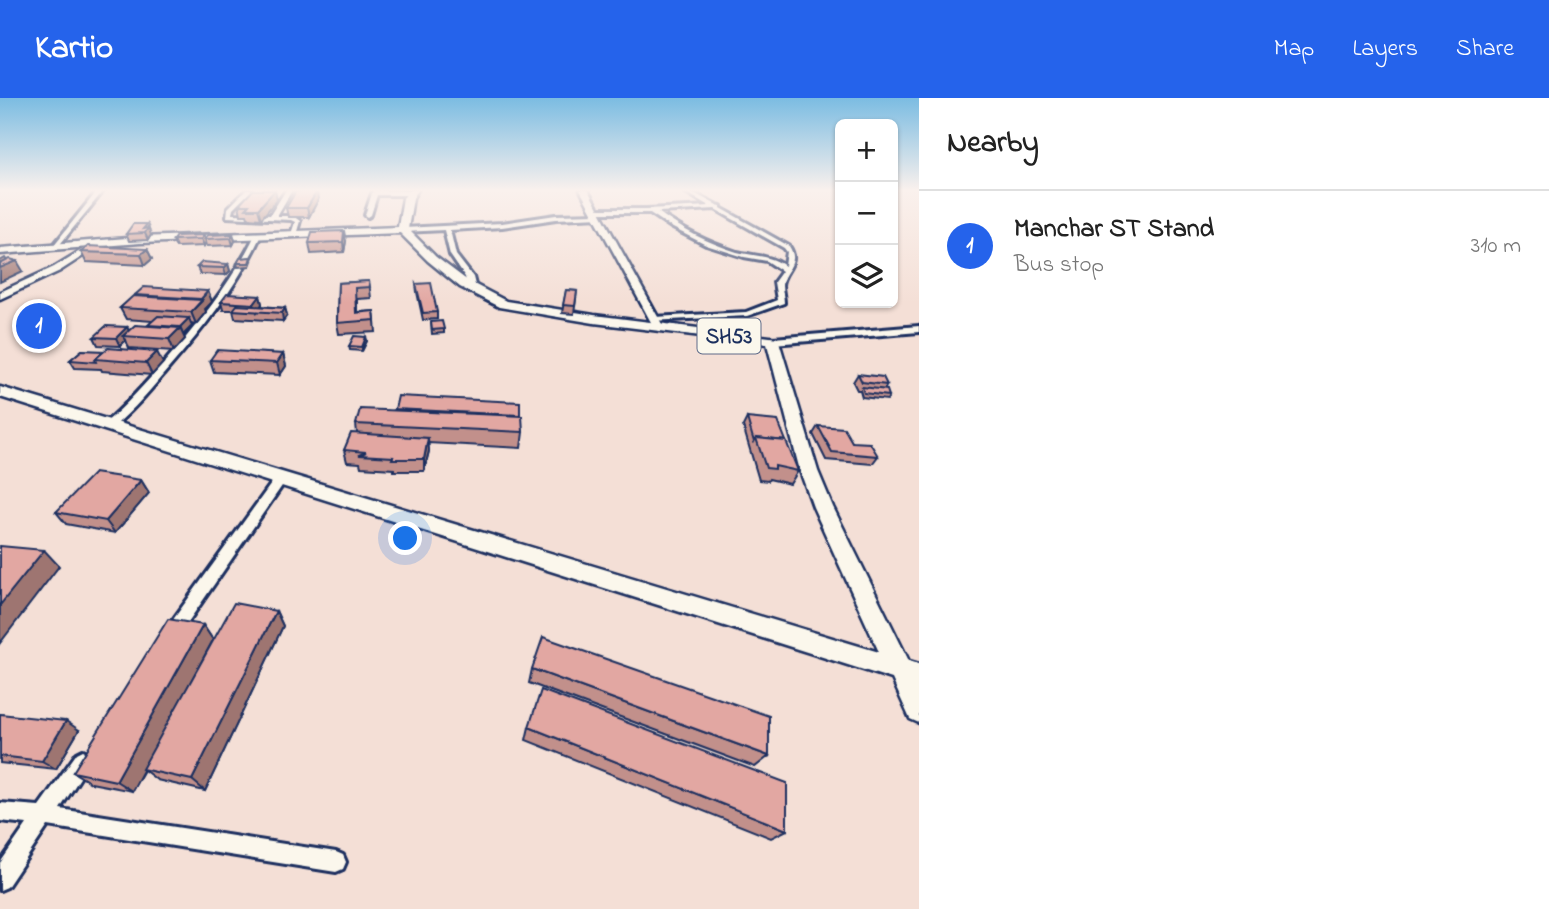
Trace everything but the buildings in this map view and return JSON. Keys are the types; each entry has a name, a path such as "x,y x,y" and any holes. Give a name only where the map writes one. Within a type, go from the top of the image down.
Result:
{"main road":[{"path":"0,251 258,235 403,230"},
{"name":"SH53","path":"403,230 432,259 472,289 503,304 594,319 656,322 773,341 809,471 823,507 909,672 919,710"},
{"path":"0,392 909,672"}],"street":[{"path":"55,247 70,228"},
{"path":"294,234 295,228"},
{"path":"403,230 458,228"},
{"path":"605,228 656,322 747,314 781,301 778,282 790,252 754,228"},
{"path":"676,228 744,256 767,257 785,270"},
{"path":"447,229 453,255 469,277 472,289"},
{"path":"109,425 129,410 209,316 243,265 258,235"},
{"path":"0,296 68,263 96,245"},
{"path":"773,341 919,329"},
{"path":"161,648 280,480"},
{"path":"0,880 90,748"},
{"path":"0,813 43,816 336,862"}],"place":[{"name":"Manchar ST Stand","path":"39,326"}]}
